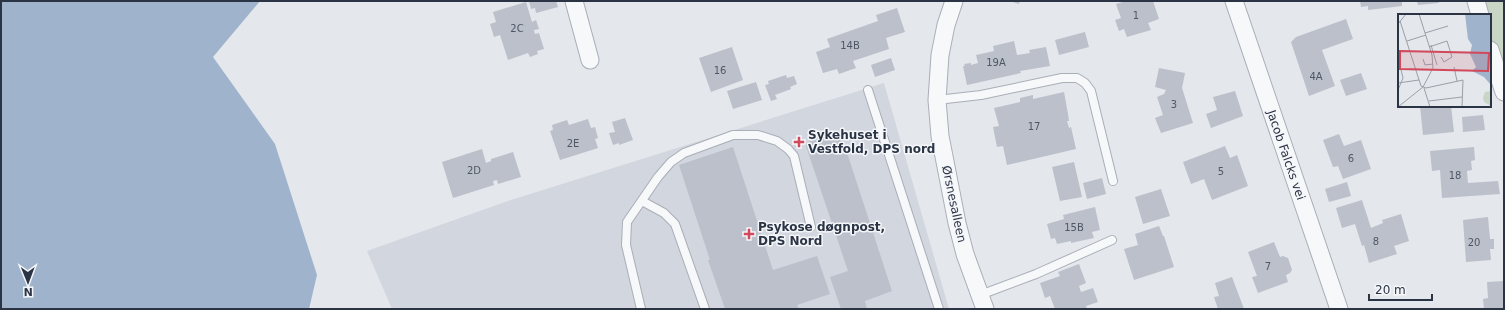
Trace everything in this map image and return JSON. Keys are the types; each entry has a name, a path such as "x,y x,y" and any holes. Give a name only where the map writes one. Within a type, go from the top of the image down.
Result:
{"street":[{"path":"574,1 590,60"},
{"name":"Ørsnesalleen","path":"954,1 946,25 940,55 937,100 940,136 964,254 982,302"},
{"name":"Jacob Falcks vei","path":"1234,1 1339,309"},
{"path":"1476,1 1480,14"},
{"path":"1491,53 1504,92"}],"lane":[{"path":"937,100 982,95 1062,78 1077,78 1085,83 1092,91 1113,181"},
{"path":"868,90 939,309"},
{"path":"641,309 626,245 628,222 666,167 684,153 733,135 758,135 777,141 788,149 794,156 811,227"},
{"path":"642,201 664,213 675,224 704,309"},
{"path":"982,302 1036,274 1112,240"}],"shaded area":[{"name":"Sykehuset i Vestfold, DPS nord","path":"884,83 949,309 392,309 367,251 511,200"}],"green space":[{"path":"1476,1 1504,1 1504,92 1491,53 1491,14 1480,14"}],"water":[{"path":"1,1 260,1 213,57 275,144 317,275 309,309 1,309"}],"building":[{"path":"529,1 556,1 558,7 536,13 535,8 531,9"},
{"path":"1010,1 1020,1 1019,4"},
{"path":"1126,1 1153,1 1159,19 1148,23 1151,30 1127,37 1124,29 1119,31 1115,20 1121,18 1116,4"},
{"path":"1360,1 1402,1 1402,6 1368,10 1368,6 1361,7"},
{"path":"1417,1 1438,1 1439,3 1418,5"},
{"path":"526,2 532,22 536,20 539,29 534,30 535,34 539,33 544,49 537,51 538,54 530,57 528,53 508,60 500,35 494,37 490,24 496,22 493,12"},
{"path":"897,8 905,32 886,38 889,49 853,61 856,68 839,74 837,69 823,73 816,52 830,47 827,39 878,21 876,15"},
{"path":"1346,19 1353,39 1322,50 1335,86 1309,96 1291,42 1296,37"},
{"path":"1085,32 1089,47 1059,55 1055,40"},
{"path":"1014,41 1017,55 1030,53 1029,50 1046,47 1050,66 1020,71 1021,73 967,85 963,66 965,66 964,64 971,63 971,65 978,63 976,55 994,51 993,46"},
{"path":"732,47 743,80 711,92 699,58"},
{"path":"891,58 895,70 875,77 871,65"},
{"path":"1159,68 1185,73 1182,88 1193,123 1161,133 1155,118 1163,115 1157,97 1164,94 1166,90 1155,87"},
{"path":"1361,73 1367,89 1346,96 1340,80"},
{"path":"786,75 787,78 794,76 797,84 790,87 791,89 775,95 777,99 771,101 765,85 769,84 768,81"},
{"path":"756,82 762,100 733,109 727,91"},
{"path":"1235,91 1243,116 1211,128 1206,114 1217,110 1213,97"},
{"path":"1064,92 1069,121 1067,121 1069,128 1071,127 1076,149 1007,165 1003,146 997,147 993,127 999,126 994,108 1020,102 1020,98 1033,95 1033,99"},
{"path":"1420,107 1451,107 1454,132 1423,135"},
{"path":"1483,115 1485,130 1463,132 1462,117"},
{"path":"625,118 633,140 619,145 619,143 613,145 609,133 615,132 612,122"},
{"path":"588,119 591,128 595,127 598,138 595,139 598,148 560,160 550,131 553,130 552,125 567,120 569,125"},
{"path":"840,131 892,291 865,301 867,309 841,309 830,277 848,271 805,143"},
{"path":"1339,134 1344,146 1361,140 1371,169 1343,179 1338,166 1333,167 1323,140"},
{"path":"1225,146 1230,158 1237,155 1248,186 1212,200 1204,179 1191,184 1183,162"},
{"path":"733,147 773,270 817,256 830,294 797,305 799,309 725,309 708,260 710,260 679,165"},
{"path":"1474,147 1475,160 1471,161 1472,170 1467,171 1468,183 1498,181 1500,194 1442,198 1440,170 1432,171 1430,151"},
{"path":"482,149 486,163 491,161 491,159 513,152 521,177 498,184 497,180 493,181 494,185 453,198 442,162"},
{"path":"1074,162 1082,197 1060,201 1052,167"},
{"path":"1102,178 1106,194 1087,199 1083,183"},
{"path":"1347,182 1351,196 1329,202 1325,189"},
{"path":"1161,189 1170,216 1143,224 1135,197"},
{"path":"1362,200 1371,228 1383,223 1382,220 1401,214 1409,241 1394,246 1397,254 1369,263 1364,245 1362,246 1355,224 1342,228 1336,208"},
{"path":"1095,207 1100,230 1092,232 1094,238 1071,243 1071,241 1057,244 1055,238 1051,239 1047,224 1064,219 1063,215"},
{"path":"1488,217 1490,239 1494,239 1494,249 1490,249 1491,260 1466,262 1463,220"},
{"path":"1159,226 1164,236 1174,267 1134,280 1124,249 1138,245 1135,234"},
{"path":"1274,242 1280,257 1283,256 1288,258 1292,270 1286,275 1288,282 1258,293 1252,277 1257,276 1248,252"},
{"path":"1079,264 1086,283 1079,286 1081,292 1093,288 1098,302 1086,306 1087,309 1055,309 1050,296 1045,298 1040,283 1060,276 1058,272"},
{"path":"1232,277 1244,309 1218,309 1214,297 1219,296 1215,283"},
{"path":"1504,281 1504,309 1484,309 1483,299 1488,298 1487,282"}],"place":[{"name":"Sykehuset i Vestfold, DPS nord","path":"799,142"},
{"name":"Psykose døgnpost, DPS Nord","path":"749,234"}]}
